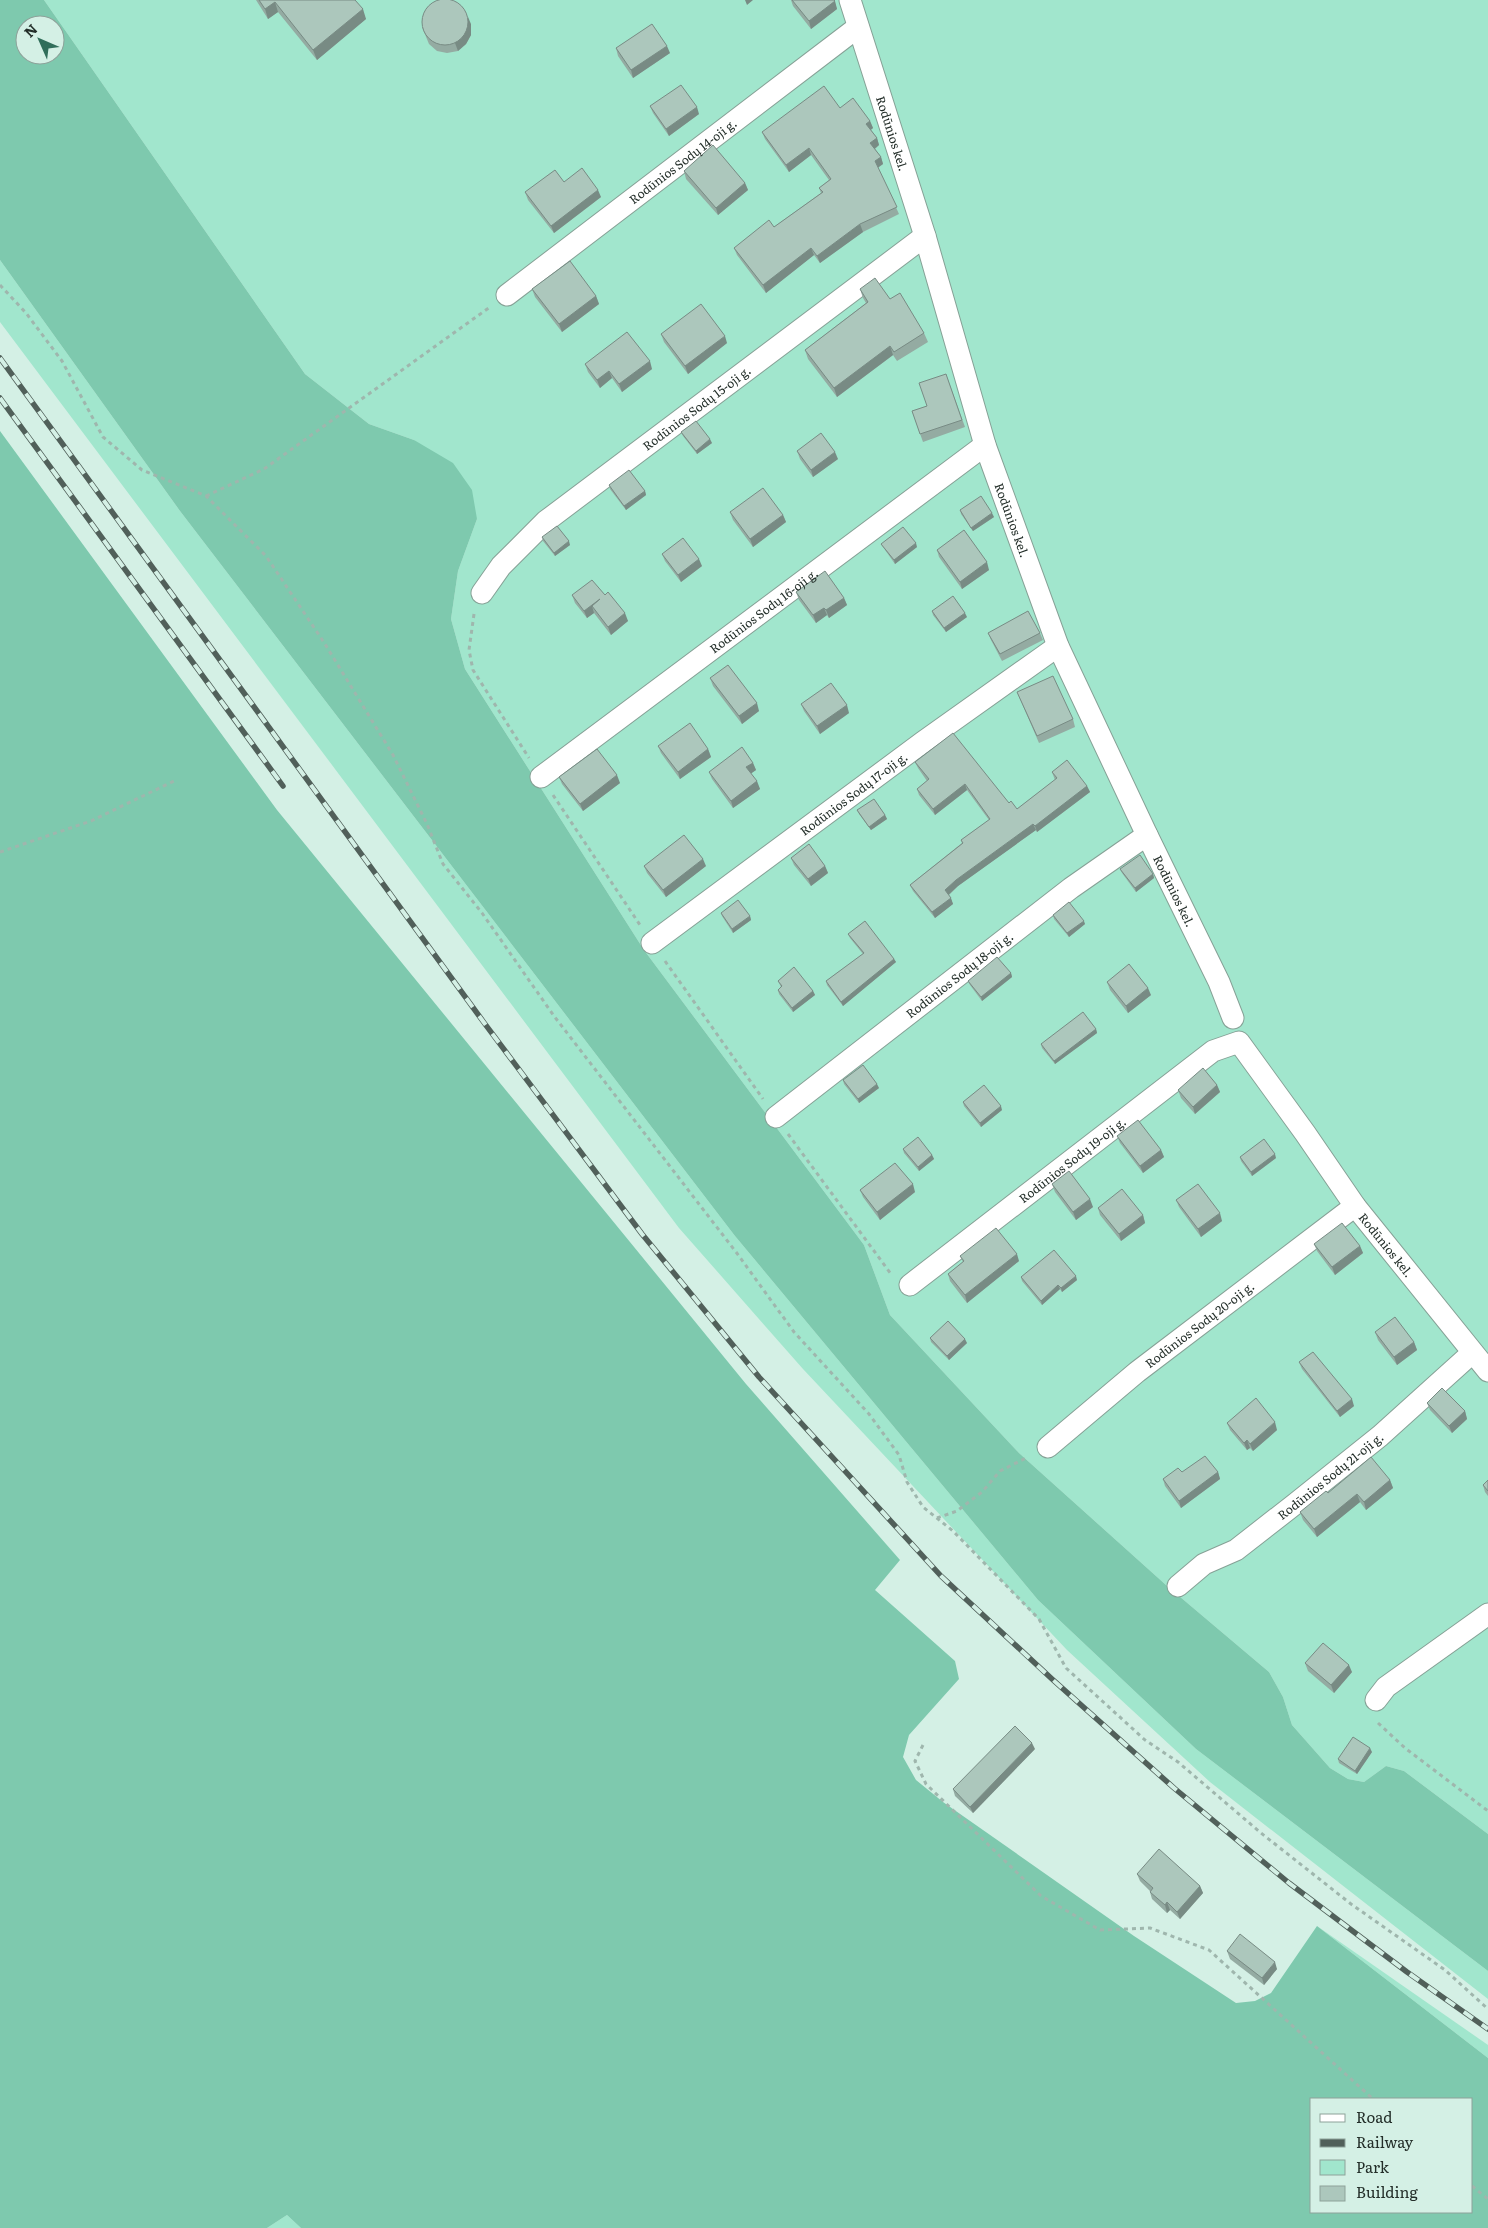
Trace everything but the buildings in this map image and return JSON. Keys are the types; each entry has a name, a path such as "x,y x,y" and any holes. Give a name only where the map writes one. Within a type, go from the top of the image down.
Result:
{"street":[{"name":"Rodūnios kel.","path":"850,0 925,236 985,445 1058,646 1146,835 1219,982 1233,1018"},
{"name":"Rodūnios Sodų 14-oji g.","path":"507,295 858,28"},
{"name":"Rodūnios Sodų 15-oji g.","path":"482,593 501,566 546,522 925,236"},
{"name":"Rodūnios Sodų 16-oji g.","path":"541,777 985,445"},
{"name":"Rodūnios Sodų 17-oji g.","path":"652,943 923,742 1058,646"},
{"name":"Rodūnios Sodų 18-oji g.","path":"776,1118 1071,888 1146,835"},
{"name":"Rodūnios kel.","path":"1239,1042 1305,1132 1355,1206 1488,1371"},
{"name":"Rodūnios Sodų 19-oji g.","path":"910,1285 1213,1051 1239,1042"},
{"name":"Rodūnios Sodų 20-oji g.","path":"1048,1447 1137,1372 1355,1206"},
{"name":"Rodūnios Sodų 21-oji g.","path":"1178,1586 1204,1564 1236,1550 1296,1504 1380,1436 1472,1353"},
{"path":"1376,1700 1386,1688 1488,1614"}],"path":[{"path":"0,285 26,313 62,361 103,437 142,470 206,496 266,556 326,644 393,755 427,824 443,864 482,913 554,1016 736,1252 794,1332 869,1414 899,1455 907,1482 923,1507 953,1531 1039,1619 1066,1668 1144,1740 1178,1762 1261,1833 1351,1904 1445,1970 1488,2009"},
{"path":"206,496 264,469 507,295"},
{"path":"0,852 91,820 176,780"},
{"path":"937,1518 956,1511 982,1492 1000,1472 1048,1447"},
{"path":"1376,1700 1378,1723 1405,1748 1488,1811"},
{"path":"922,1745 915,1761 926,1784 1041,1896 1100,1930 1150,1928 1209,1950 1372,2098"},
{"path":"1473,2187 1488,2199"}],"green space":[{"path":"0,0 44,0 54,15 15,15 15,65 65,65 65,30 305,374 369,424 414,440 453,463 472,490 477,519 458,571 451,619 465,669 644,950 864,1245 890,1315 1019,1453 1166,1585 1269,1672 1283,1697 1292,1725 1330,1768 1348,1779 1364,1782 1386,1766 1404,1771 1488,1834 1488,1971 1196,1749 1038,1600 735,1236 180,511 0,260"},
{"path":"44,0 1488,0 1488,1834 1404,1771 1386,1766 1364,1782 1348,1779 1330,1768 1292,1725 1283,1697 1269,1672 1166,1585 1019,1453 890,1315 864,1245 644,950 465,669 451,619 458,571 477,519 414,440 369,424 305,374 65,30 65,15 54,15"},
{"path":"0,260 180,511 735,1236 1038,1600 1196,1749 1488,1971 1488,1999 1210,1782 1067,1650 803,1369 679,1228 0,322"},
{"path":"0,431 277,810 746,1384 900,1560 875,1590 955,1661 959,1679 909,1735 903,1757 916,1780 943,1802 1134,1936 1236,2003 1255,2001 1271,1993 1317,1926 1488,2058 1488,2228 301,2228 287,2215 267,2228 0,2228"},
{"path":"1317,1926 1488,2045 1488,2058"},
{"path":"287,2215 301,2228 267,2228"}],"railway":[{"path":"0,358 485,1024 642,1234 759,1377 941,1576 1052,1679 1174,1788 1289,1883 1407,1972 1488,2029"},
{"path":"0,398 283,786"}]}
